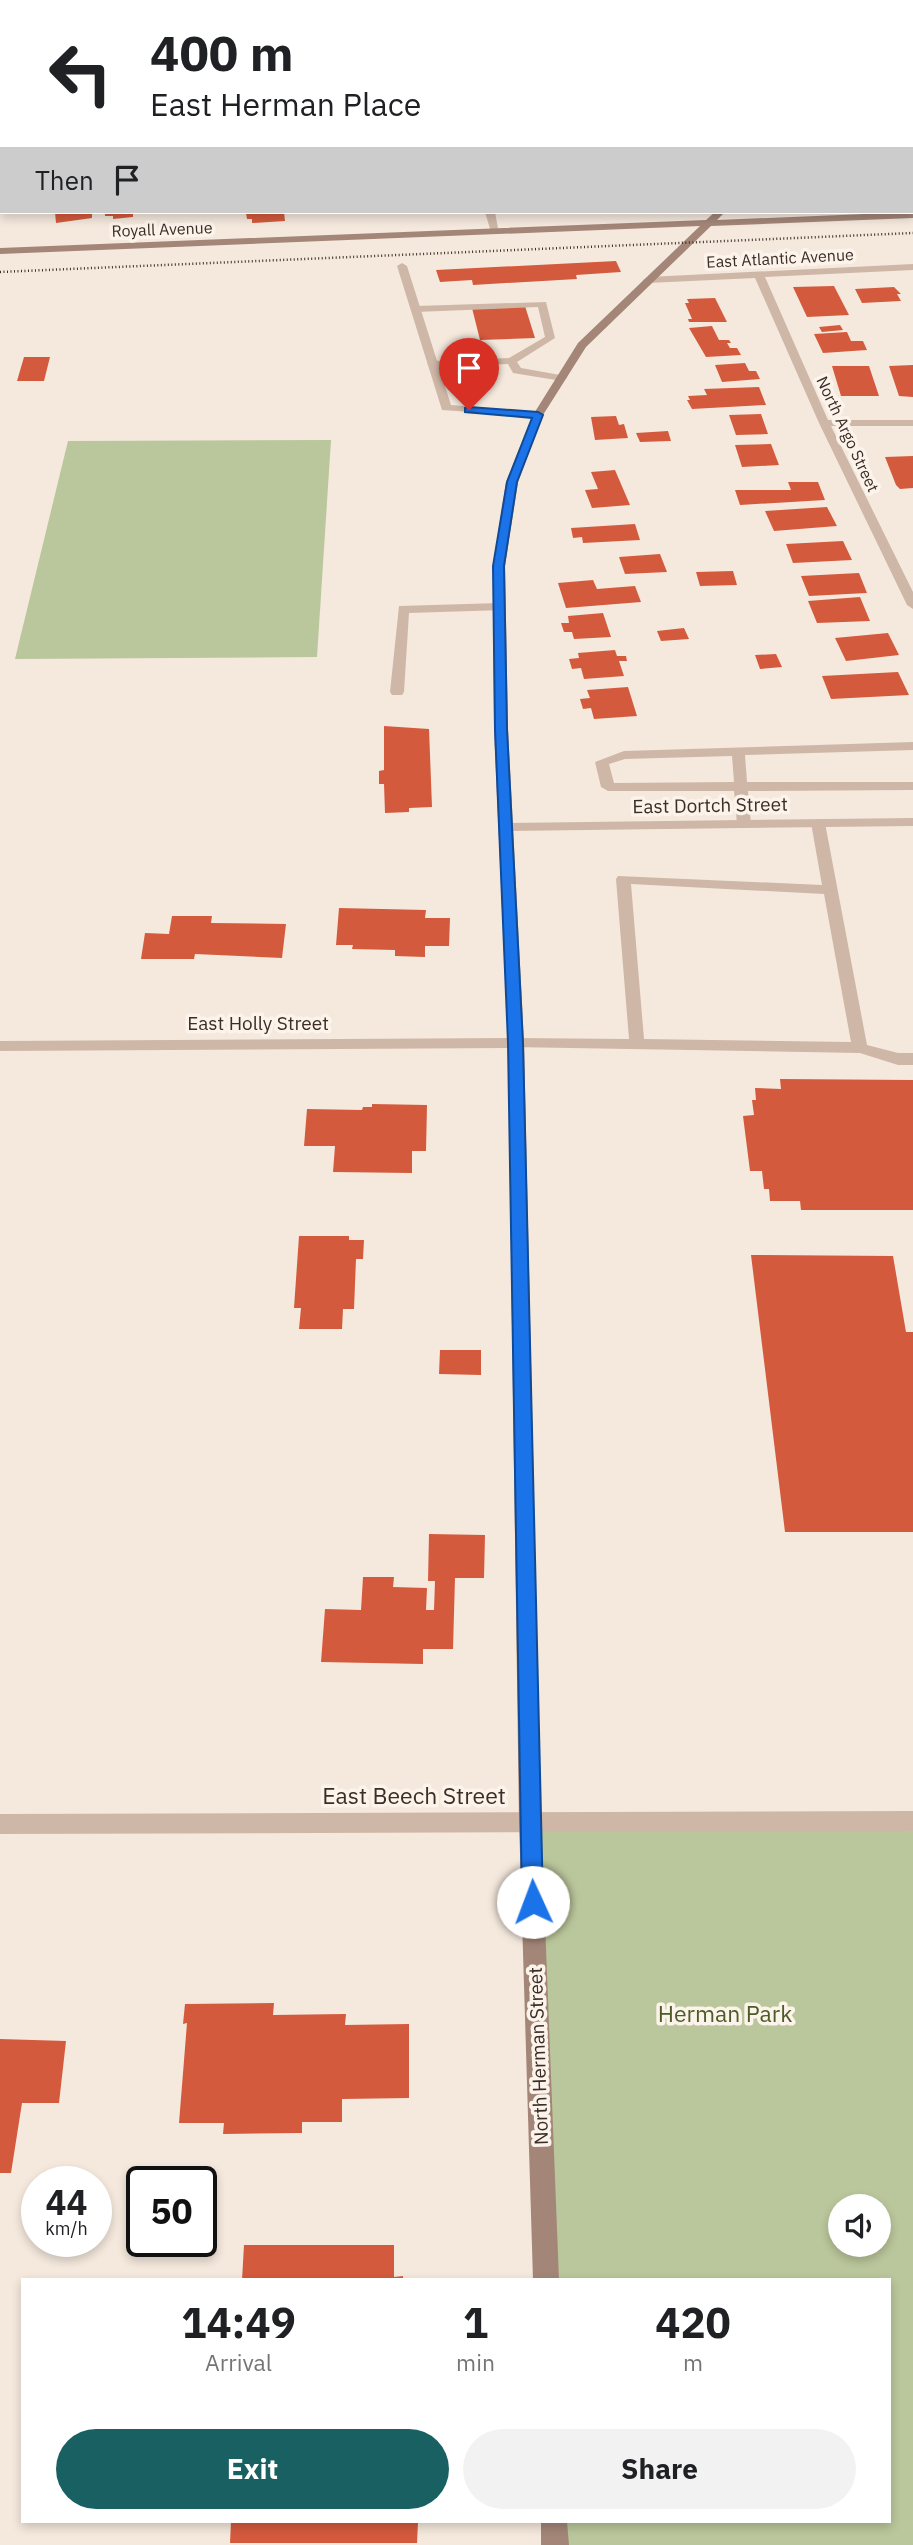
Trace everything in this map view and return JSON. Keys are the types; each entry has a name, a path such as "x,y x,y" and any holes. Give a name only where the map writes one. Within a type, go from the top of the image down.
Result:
{"main road":[{"name":"North Herman Street","path":"546,2278 530,1821 516,1043 508,827 501,729 499,566 512,482 538,415 582,345 718,214"},
{"name":"Royall Avenue","path":"0,251 913,215"},
{"path":"554,2523 555,2545"}],"street":[{"path":"492,214 496,232"},
{"path":"402,266 446,408 538,415"},
{"name":"East Atlantic Avenue","path":"648,279 913,267"},
{"name":"North Argo Street","path":"759,275 824,423 913,605"},
{"path":"416,309 542,304 550,338 511,360 432,364"},
{"path":"511,360 517,371 562,378"},
{"path":"824,423 913,423"},
{"path":"397,692 403,609 500,607"},
{"path":"913,746 624,755 602,762 608,788 913,786"},
{"path":"738,751 744,824"},
{"name":"East Dortch Street","path":"508,827 913,822"},
{"path":"818,823 860,1048"},
{"path":"637,1044 623,879 747,884 832,891"},
{"name":"East Holly Street","path":"0,1046 637,1044 860,1048 898,1059 913,1059"},
{"name":"East Beech Street","path":"0,1824 913,1821"}],"green space":[{"path":"331,440 317,657 15,659 68,441"},
{"name":"Herman Park","path":"530,1821 913,1821 913,2545 555,2545 554,2523 891,2523 891,2278 546,2278"}],"building":[{"path":"55,214 92,214 92,218 56,223"},
{"path":"133,214 133,217 113,219 113,216 105,216"},
{"path":"246,214 284,214 285,221 252,223 252,219 247,219"},
{"path":"616,261 621,272 576,275 577,279 473,285 472,280 440,282 436,270"},
{"path":"834,286 849,315 807,317 793,287"},
{"path":"894,287 901,294 897,294 901,301 862,303 855,289"},
{"path":"715,298 727,322 689,322 688,319 692,319 685,303 689,303 687,299"},
{"path":"525,306 535,338 480,340 472,308"},
{"path":"840,325 843,330 822,332 819,327"},
{"path":"712,326 719,340 729,340 731,343 727,343 730,348 737,348 741,355 706,357 689,328"},
{"path":"847,332 851,341 863,341 867,350 823,353 814,334"},
{"path":"24,357 50,357 44,381 17,381"},
{"path":"745,363 749,371 756,371 760,379 722,382 715,365"},
{"path":"913,365 913,397 899,396 889,366"},
{"path":"832,366 869,366 879,396 841,396"},
{"path":"759,387 766,405 692,409 687,400 690,400 688,396 707,395 704,389"},
{"path":"761,414 768,434 736,435 729,415"},
{"path":"616,416 619,425 624,424 628,438 595,440 591,417"},
{"path":"668,431 671,441 640,442 636,433"},
{"path":"771,444 779,465 742,467 735,445"},
{"path":"913,456 913,488 900,489 885,457"},
{"path":"615,470 630,505 592,508 585,490 598,489 591,472"},
{"path":"788,482 818,482 825,500 740,505 735,490 791,490"},
{"path":"827,507 837,526 774,531 765,511"},
{"path":"635,524 640,540 583,543 582,537 573,538 571,528"},
{"path":"843,541 852,560 793,563 786,544"},
{"path":"660,554 667,572 625,574 619,557"},
{"path":"733,571 737,585 700,586 696,572"},
{"path":"859,573 867,593 809,596 801,576"},
{"path":"593,580 597,589 635,586 641,602 566,608 558,583"},
{"path":"860,597 870,621 817,623 808,601"},
{"path":"603,613 611,637 574,639 572,632 564,632 561,623 569,623 568,616"},
{"path":"684,628 689,639 661,641 657,631"},
{"path":"888,633 899,655 846,661 835,638"},
{"path":"615,650 617,656 626,656 627,661 619,661 624,676 584,679 581,668 572,669 569,659 579,658 578,653"},
{"path":"776,654 782,667 760,669 755,655"},
{"path":"898,672 909,695 831,699 822,676"},
{"path":"628,687 637,716 594,719 591,708 583,709 580,699 590,698 587,690"},
{"path":"384,726 429,729 432,807 385,813 384,784 379,784 379,771 384,770"},
{"path":"339,908 426,910 425,918 450,918 449,946 425,946 425,957 395,956 395,950 352,949 353,945 336,945"},
{"path":"172,916 212,916 211,923 286,924 282,958 195,954 194,959 141,959 145,933 169,934"},
{"path":"780,1079 913,1080 913,1210 801,1210 800,1201 770,1201 769,1189 764,1189 762,1171 750,1171 743,1116 754,1115 752,1100 756,1100 755,1088 781,1089"},
{"path":"372,1104 427,1105 426,1151 412,1151 412,1173 333,1172 335,1146 304,1146 307,1109 362,1110 363,1107 372,1107"},
{"path":"299,1236 349,1236 349,1240 364,1240 363,1259 356,1259 354,1309 343,1309 342,1329 299,1329 301,1308 294,1308"},
{"path":"751,1255 893,1256 906,1332 913,1332 913,1532 785,1532"},
{"path":"440,1350 481,1350 481,1375 439,1374"},
{"path":"429,1534 485,1535 484,1578 455,1578 453,1649 423,1649 423,1664 321,1662 325,1609 361,1610 363,1577 394,1577 393,1587 427,1588 426,1610 434,1610 435,1581 428,1581"},
{"path":"274,2003 273,2015 346,2014 345,2025 409,2024 409,2098 342,2099 342,2122 302,2122 302,2133 223,2134 224,2123 179,2123 187,2023 183,2024 185,2004"},
{"path":"0,2039 66,2041 59,2103 22,2103 11,2173 0,2173"},
{"path":"244,2245 394,2245 394,2277 403,2276 403,2278 242,2278"},
{"path":"231,2523 418,2523 417,2543 230,2543"}],"railway":[{"path":"0,272 913,233"}],"route":[{"path":"469,410 538,415 512,482 499,566 501,729 508,827 516,1043 533,1902"}]}
